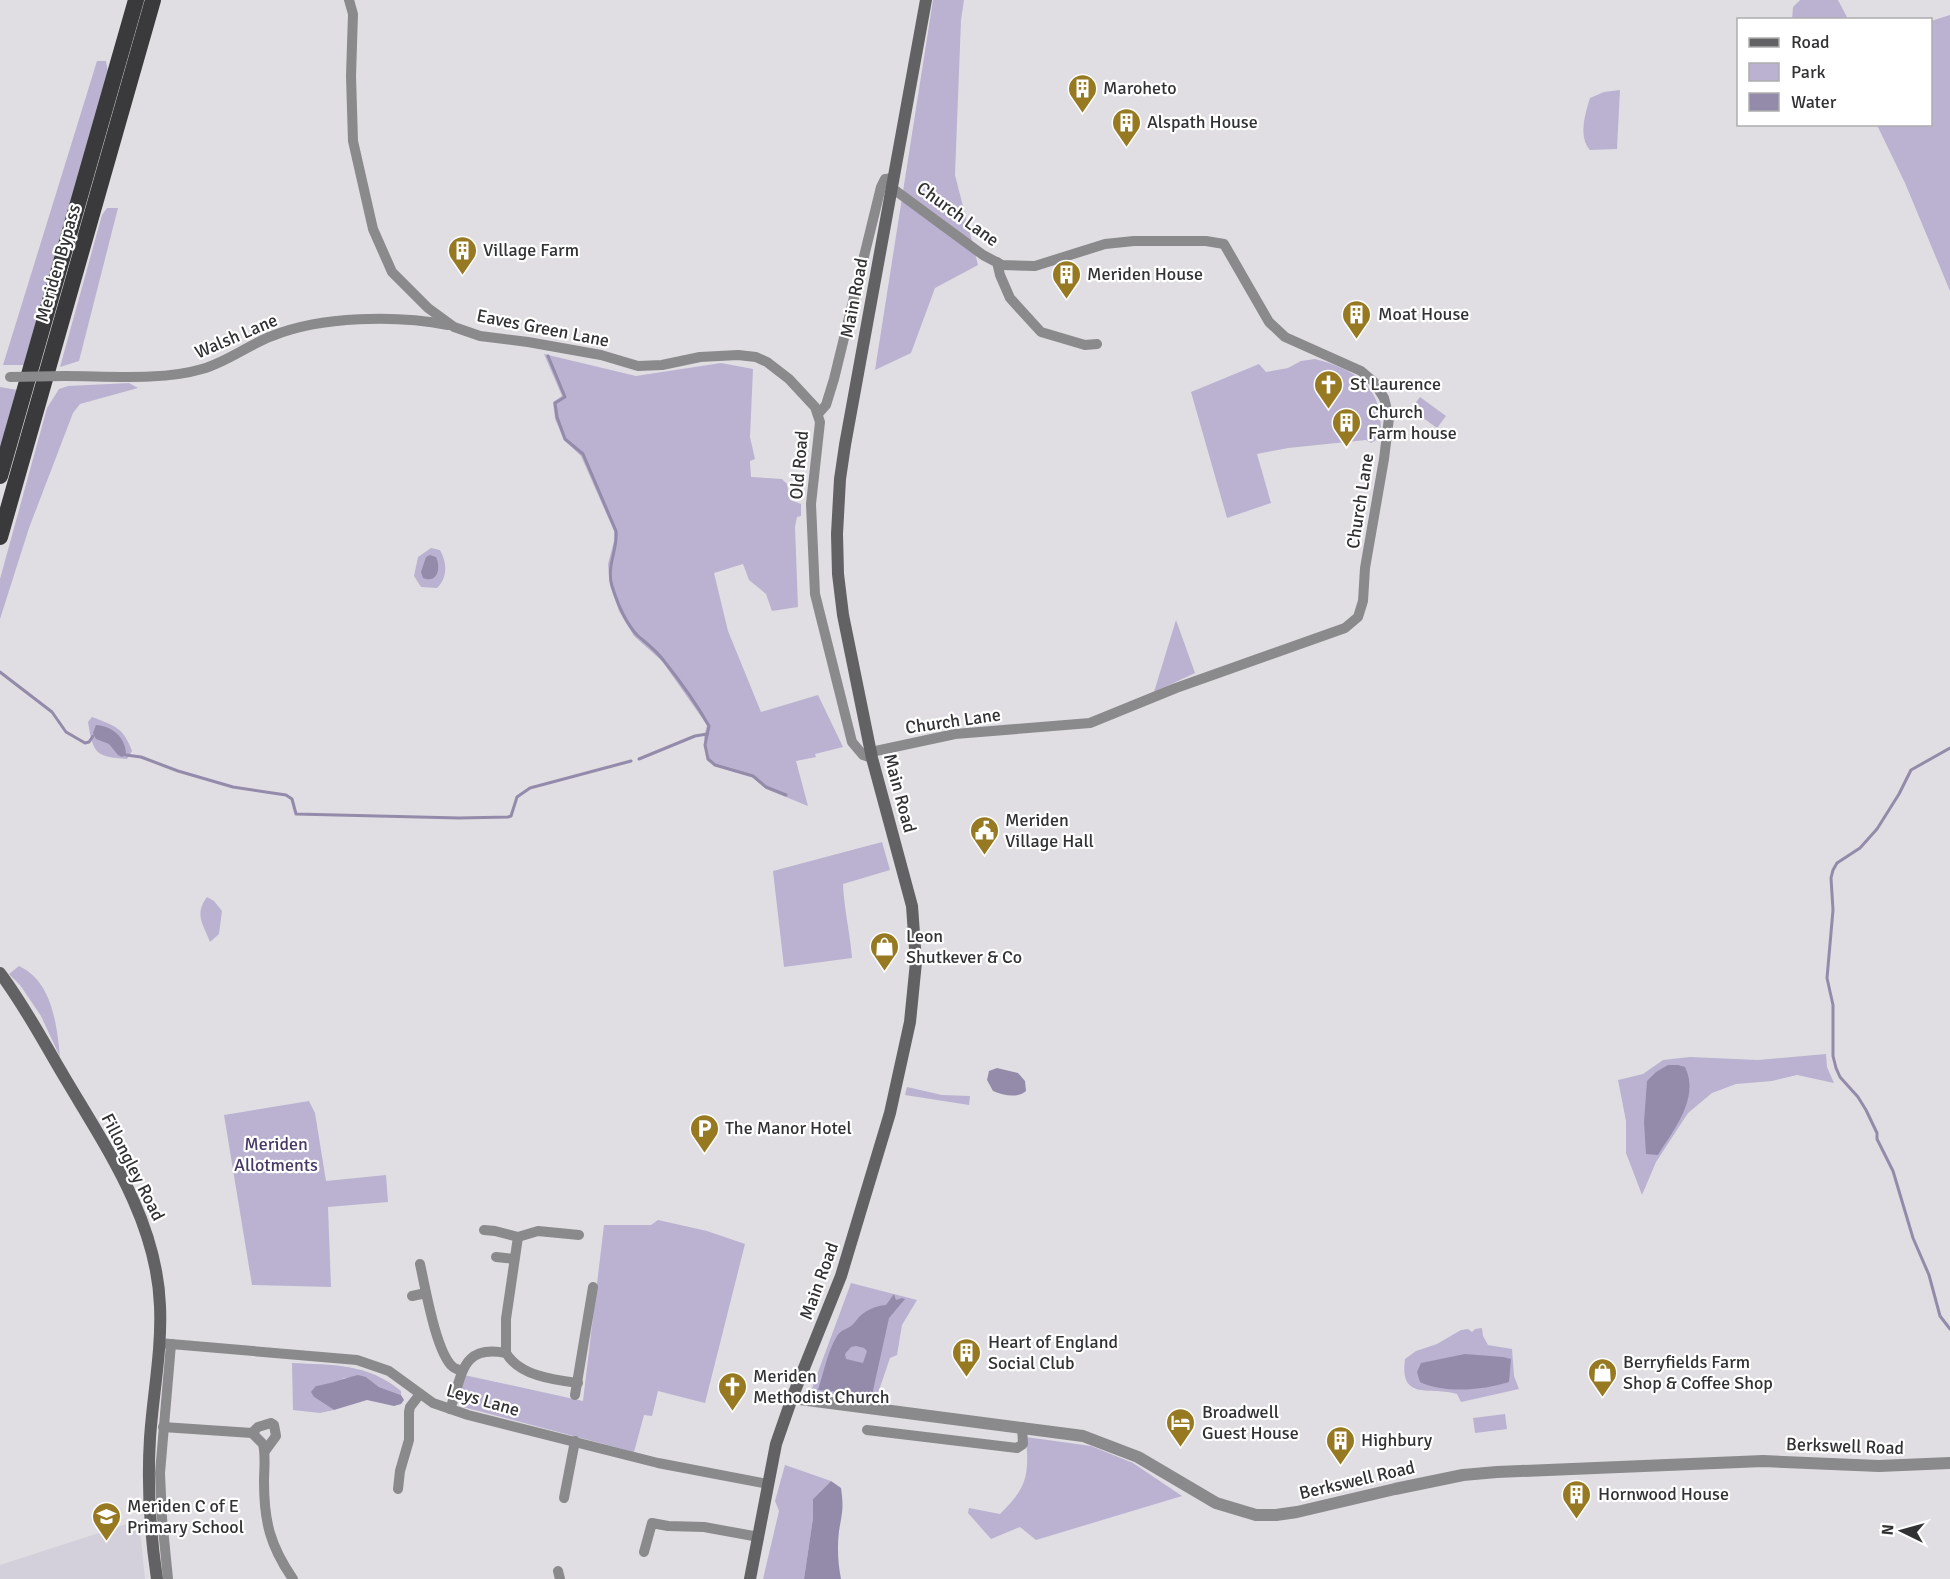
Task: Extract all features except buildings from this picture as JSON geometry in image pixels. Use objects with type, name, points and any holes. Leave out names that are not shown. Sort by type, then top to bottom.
[{"type":"highway","name":"Meriden Bypass","points":[[0,476],[136,0]]},
{"type":"highway","name":"Meriden Bypass","points":[[0,537],[153,0]]},
{"type":"main road","name":"Main Road","points":[[750,1579],[777,1444],[792,1398],[827,1315],[852,1242],[896,1088],[913,994],[916,962],[912,906],[871,755],[843,615],[838,574],[837,534],[840,479],[845,445],[926,0]]},
{"type":"main road","name":"Fillongley Road","points":[[0,973],[33,1023],[114,1162],[144,1224],[158,1278],[165,1343],[150,1437],[148,1486],[150,1526],[157,1579]]},
{"type":"street","name":"Eaves Green Lane","points":[[349,0],[353,14],[352,141],[373,229],[392,272],[428,308],[454,327],[480,336],[601,355],[638,366],[662,365],[700,357],[738,355],[756,357],[767,362],[789,379],[815,407],[818,414]]},
{"type":"street","name":"Old Road","points":[[871,755],[863,755],[852,742],[815,594],[811,504],[819,437],[818,414],[826,405],[834,379],[881,187],[885,179],[893,183]]},
{"type":"street","name":"Church Lane","points":[[871,755],[955,734],[1090,723],[1176,688],[1345,628],[1358,617],[1361,607],[1389,418],[1384,398],[1374,382],[1361,370],[1286,337],[1269,322],[1224,244],[1206,241],[1134,241],[1106,244],[1035,266],[1018,267],[997,262],[983,255],[893,183]]},
{"type":"street","points":[[997,262],[1010,298],[1041,332],[1085,345],[1097,344]]},
{"type":"street","points":[[419,320],[428,308]]},
{"type":"street","name":"Walsh Lane","points":[[5,377],[165,376],[202,369],[273,335],[308,326],[358,320],[419,320],[454,327]]},
{"type":"street","points":[[484,1230],[518,1237],[538,1231],[579,1235]]},
{"type":"street","points":[[518,1237],[506,1319],[506,1353],[512,1363],[576,1389],[592,1287]]},
{"type":"street","points":[[496,1257],[514,1259]]},
{"type":"street","points":[[420,1263],[442,1348],[453,1367],[462,1371]]},
{"type":"street","points":[[412,1296],[426,1293]]},
{"type":"street","name":"Leys Lane","points":[[165,1343],[357,1360],[389,1371],[434,1403],[450,1409],[658,1463],[768,1484]]},
{"type":"street","name":"Fillongley Road","points":[[165,1343],[160,1473],[168,1579]]},
{"type":"street","points":[[450,1409],[462,1371],[469,1360],[490,1350],[506,1353]]},
{"type":"street","points":[[398,1489],[405,1476],[411,1407],[420,1394]]},
{"type":"street","name":"Berkswell Road","points":[[792,1398],[1066,1432],[1099,1441],[1137,1457],[1216,1503],[1256,1515],[1276,1515],[1463,1475],[1497,1472],[1763,1461],[1879,1466],[1950,1463]]},
{"type":"street","points":[[252,1433],[265,1423],[274,1425],[276,1436],[265,1451]]},
{"type":"street","points":[[163,1427],[252,1433],[263,1444],[267,1529],[275,1549],[293,1579]]},
{"type":"street","points":[[867,1430],[1017,1448],[1023,1444],[1022,1427]]},
{"type":"street","points":[[564,1498],[575,1441]]},
{"type":"street","points":[[644,1552],[652,1523],[704,1527],[759,1537]]},
{"type":"shaded area","name":"Meriden C of E Primary School","points":[[139,1520],[145,1579],[0,1579],[0,1565]]},
{"type":"green space","points":[[933,0],[964,0],[961,20],[955,175],[978,265],[935,288],[911,353],[875,370]]},
{"type":"green space","points":[[1800,0],[1838,0],[1847,18],[1792,18],[1793,7]]},
{"type":"green space","points":[[1950,15],[1950,291],[1905,183],[1877,126],[1932,126],[1932,21]]},
{"type":"green space","points":[[97,61],[106,61],[108,72],[24,365],[3,365]]},
{"type":"green space","points":[[1620,90],[1617,149],[1590,150],[1586,145],[1583,132],[1590,98],[1604,92]]},
{"type":"green space","points":[[107,208],[118,208],[79,361],[60,367],[102,215]]},
{"type":"green space","points":[[544,354],[636,376],[721,363],[753,369],[750,437],[755,459],[750,461],[751,477],[782,479],[787,484],[790,500],[801,504],[801,516],[797,517],[795,527],[798,607],[772,611],[766,594],[749,580],[743,564],[714,573],[728,631],[761,712],[818,695],[843,747],[815,754],[816,757],[796,761],[808,806],[766,789],[752,777],[715,766],[707,760],[704,737],[707,725],[662,661],[634,636],[619,611],[610,585],[608,564],[614,531],[581,456],[564,440],[555,419],[553,402],[562,396]]},
{"type":"green space","points":[[1315,359],[1344,369],[1366,384],[1378,407],[1381,421],[1380,438],[1371,443],[1366,440],[1288,448],[1257,454],[1271,503],[1227,518],[1191,392],[1259,364],[1266,372]]},
{"type":"green space","points":[[129,383],[138,388],[80,404],[73,413],[29,528],[0,619],[0,579],[47,408],[59,389],[68,386]]},
{"type":"green space","points":[[0,387],[18,390],[0,452]]},
{"type":"green space","points":[[1420,397],[1446,416],[1437,428],[1411,409]]},
{"type":"green space","points":[[431,548],[440,550],[445,565],[445,575],[437,588],[421,587],[414,576],[418,557]]},
{"type":"green space","points":[[1176,620],[1195,673],[1154,692]]},
{"type":"green space","points":[[92,717],[112,725],[121,732],[132,751],[127,759],[108,757],[97,751],[92,741],[88,722]]},
{"type":"green space","points":[[882,842],[890,870],[843,884],[852,958],[784,967],[773,871]]},
{"type":"green space","points":[[207,897],[214,901],[222,911],[219,934],[210,942],[200,914]]},
{"type":"green space","points":[[19,966],[39,982],[46,993],[57,1031],[60,1057],[41,1016],[20,985],[9,974]]},
{"type":"green space","points":[[1826,1054],[1827,1067],[1834,1083],[1797,1075],[1772,1081],[1736,1084],[1712,1093],[1688,1113],[1656,1162],[1642,1195],[1626,1153],[1626,1121],[1618,1080],[1643,1074],[1663,1060],[1690,1057],[1758,1060]]},
{"type":"green space","points":[[907,1087],[942,1095],[970,1096],[969,1105],[905,1095]]},
{"type":"green space","name":"Meriden Allotments","points":[[309,1101],[315,1113],[326,1181],[386,1175],[388,1202],[328,1207],[331,1287],[252,1285],[224,1115]]},
{"type":"green space","points":[[658,1220],[707,1231],[745,1244],[705,1403],[658,1391],[652,1416],[644,1415],[634,1452],[463,1407],[459,1400],[464,1375],[583,1401],[604,1225],[651,1225]]},
{"type":"green space","points":[[851,1283],[917,1300],[902,1325],[897,1355],[890,1358],[876,1399],[811,1391]]},
{"type":"green space","points":[[1482,1328],[1488,1345],[1512,1349],[1514,1376],[1519,1389],[1461,1402],[1457,1394],[1419,1390],[1407,1381],[1404,1373],[1405,1359],[1416,1351],[1437,1344],[1461,1330],[1468,1329],[1472,1332]]},
{"type":"green space","points":[[292,1363],[336,1365],[362,1370],[388,1382],[401,1391],[401,1395],[379,1387],[366,1377],[344,1378],[336,1383],[317,1386],[314,1397],[334,1410],[320,1413],[293,1410]]},
{"type":"green space","points":[[1505,1414],[1507,1429],[1475,1433],[1473,1418]]},
{"type":"green space","points":[[1026,1437],[1091,1446],[1133,1463],[1182,1496],[1036,1540],[1020,1527],[991,1539],[968,1513],[969,1508],[1000,1514],[1016,1496],[1025,1479]]},
{"type":"green space","points":[[785,1465],[831,1481],[813,1499],[813,1518],[804,1579],[763,1579],[779,1511],[775,1501]]},
{"type":"water","points":[[430,555],[436,557],[438,570],[435,577],[428,579],[423,578],[421,572],[426,557]]},
{"type":"water","points":[[96,725],[113,730],[121,738],[126,755],[122,757],[118,755],[109,744],[96,739],[93,733]]},
{"type":"water","points":[[1668,1065],[1685,1067],[1689,1079],[1687,1102],[1678,1124],[1658,1155],[1646,1154],[1644,1122],[1647,1081]]},
{"type":"water","points":[[997,1068],[1018,1073],[1025,1081],[1026,1091],[1014,1096],[993,1091],[987,1080],[989,1071]]},
{"type":"water","points":[[894,1294],[896,1300],[905,1299],[889,1318],[872,1395],[818,1390],[831,1348],[839,1334],[868,1310],[886,1305]],"holes":[[[851,1347],[864,1348],[867,1351],[863,1363],[846,1359],[845,1354]]]},
{"type":"water","points":[[1465,1354],[1511,1359],[1509,1382],[1464,1390],[1430,1386],[1420,1382],[1417,1372],[1421,1363]]},
{"type":"water","points":[[358,1375],[366,1377],[379,1387],[401,1395],[404,1400],[401,1404],[394,1406],[367,1400],[334,1410],[314,1397],[311,1392],[316,1386]]},
{"type":"water","points":[[831,1481],[841,1488],[842,1495],[838,1549],[841,1579],[804,1579],[813,1518],[813,1499]]},
{"type":"waterway","points":[[548,356],[565,397],[555,403],[557,417],[565,439],[583,454],[616,531],[610,572],[616,599],[625,618],[637,635],[661,657],[704,717],[709,726],[705,745],[708,759],[715,765],[753,776],[766,787],[786,795]]},
{"type":"waterway","points":[[0,672],[52,712],[66,732],[85,743],[89,742],[93,736]]},
{"type":"waterway","points":[[639,759],[695,736],[707,734]]},
{"type":"waterway","points":[[1950,748],[1911,770],[1877,829],[1860,848],[1837,863],[1833,870],[1831,878],[1833,910],[1827,978],[1833,1005],[1833,1056],[1836,1068],[1840,1077],[1858,1097],[1877,1133],[1877,1139],[1893,1171],[1913,1238],[1929,1275],[1940,1316],[1950,1329]]},
{"type":"waterway","points":[[126,755],[141,757],[178,771],[233,787],[286,795],[292,799],[296,814],[459,818],[508,817],[511,816],[517,797],[530,788],[631,761]]},
{"type":"place","name":"Maroheto","points":[[1082,114]]},
{"type":"place","name":"Alspath House","points":[[1126,148]]},
{"type":"place","name":"Village Farm","points":[[462,276]]},
{"type":"place","name":"Meriden House","points":[[1066,300]]},
{"type":"place","name":"Moat House","points":[[1357,340]]},
{"type":"place","name":"St Laurence","points":[[1329,410]]},
{"type":"place","name":"Church Farm house","points":[[1347,448]]},
{"type":"place","name":"Meriden Village Hall","points":[[984,856]]},
{"type":"place","name":"Leon Shutkever & Co","points":[[885,972]]},
{"type":"place","name":"The Manor Hotel","points":[[704,1154]]},
{"type":"place","name":"Heart of England Social Club","points":[[967,1378]]},
{"type":"place","name":"Berryfields Farm Shop & Coffee Shop","points":[[1602,1398]]},
{"type":"place","name":"Meriden Methodist Church","points":[[732,1412]]},
{"type":"place","name":"Broadwell Guest House","points":[[1181,1448]]},
{"type":"place","name":"Highbury","points":[[1340,1466]]},
{"type":"place","name":"Hornwood House","points":[[1577,1520]]},
{"type":"place","name":"Meriden C of E Primary School","points":[[106,1542]]}]
